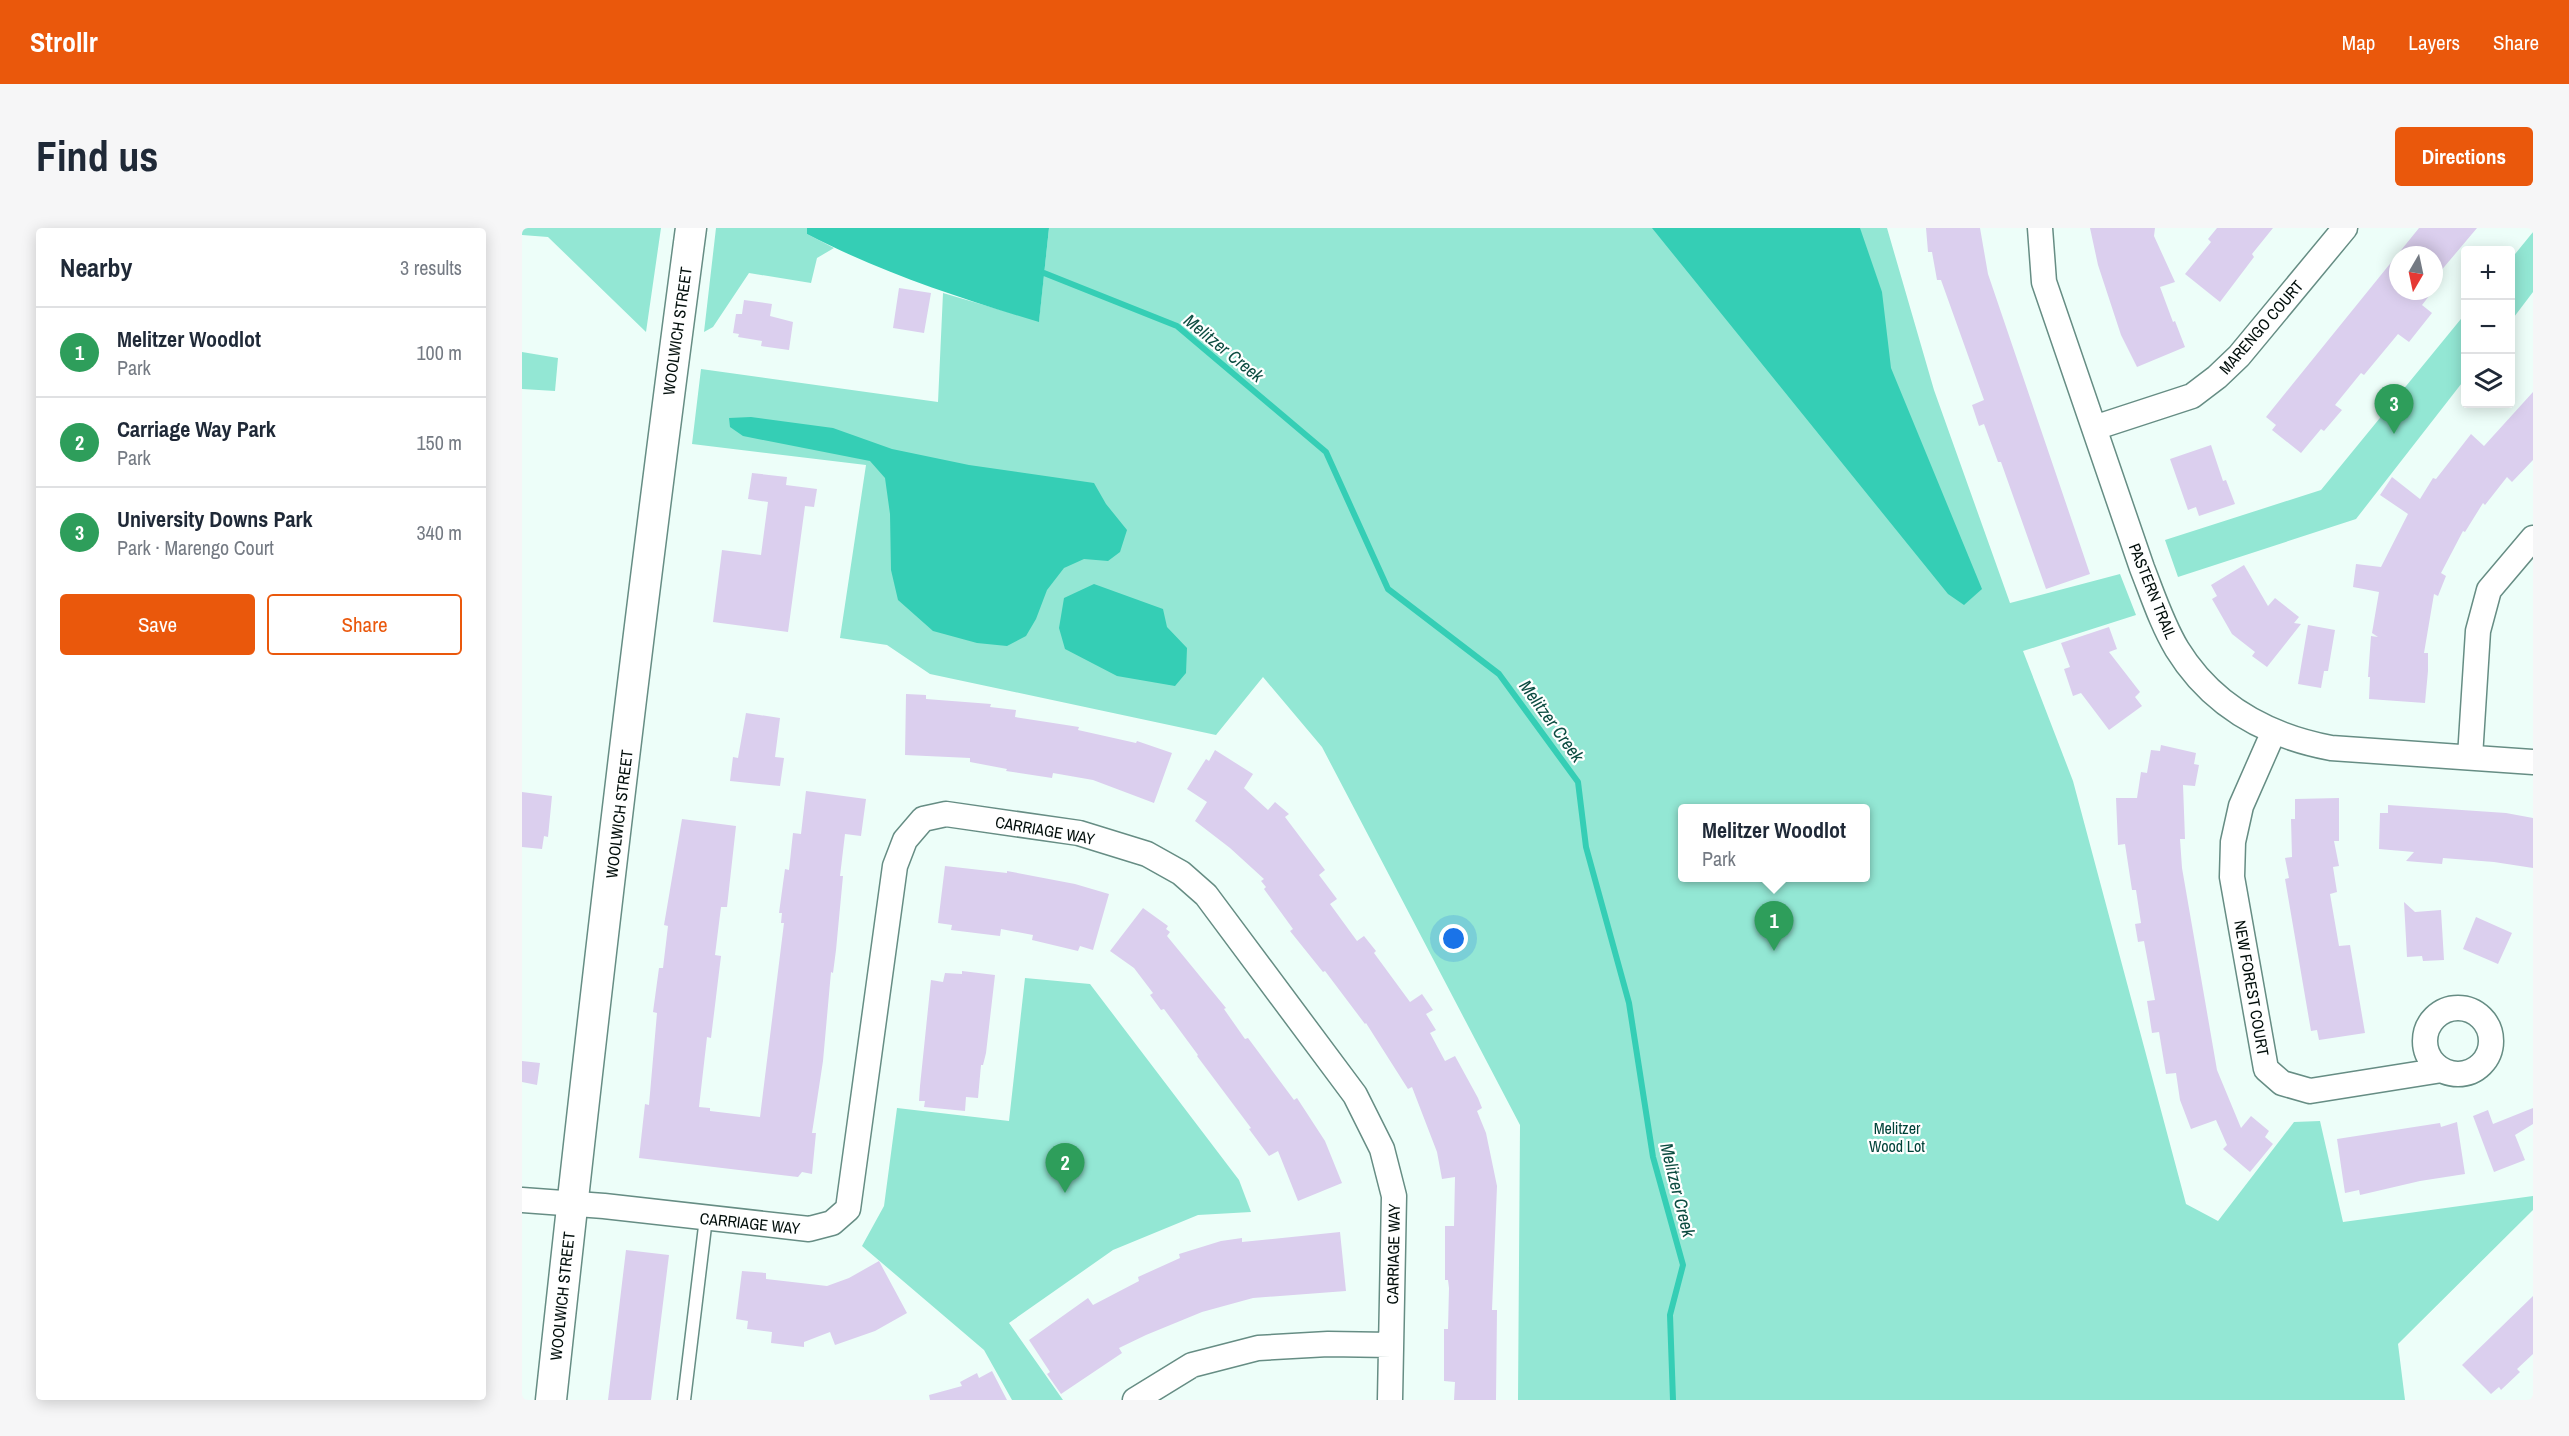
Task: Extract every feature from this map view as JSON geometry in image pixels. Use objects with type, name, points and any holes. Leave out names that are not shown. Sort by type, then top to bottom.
[{"type":"street","name":"WOOLWICH STREET","points":[[551,1400],[572,1203],[671,375],[691,228]]},
{"type":"street","name":"PASTERN TRAIL","points":[[2040,228],[2043,282],[2142,568],[2177,649],[2200,680],[2227,707],[2302,743],[2331,748],[2533,762]]},
{"type":"street","name":"MARENGO COURT","points":[[2094,428],[2192,396],[2217,377],[2239,356],[2345,228]]},
{"type":"street","points":[[2470,757],[2478,631],[2488,590],[2533,538]]},
{"type":"street","name":"NEW FOREST COURT","points":[[2274,731],[2241,806],[2233,842],[2232,877],[2266,1069],[2282,1083],[2310,1091],[2442,1070]]},
{"type":"street","name":"CARRIAGE WAY","points":[[522,1200],[572,1203],[809,1229],[832,1223],[848,1209],[896,866],[905,840],[923,819],[946,814],[1079,833],[1147,854],[1181,873],[1206,895],[1355,1095],[1382,1149],[1394,1196],[1390,1400]]},
{"type":"street","points":[[1135,1400],[1192,1365],[1258,1348],[1328,1344],[1391,1345]]},
{"type":"lane","points":[[684,1400],[706,1218]]},
{"type":"green space","points":[[522,228],[661,228],[646,332],[548,237],[522,235]]},
{"type":"green space","points":[[716,228],[807,228],[807,234],[834,248],[817,258],[811,283],[749,273],[713,327],[704,332]]},
{"type":"green space","name":"Melitzer Wood Lot","points":[[1049,228],[1887,228],[1934,390],[2010,603],[2120,574],[2136,615],[2023,651],[2073,781],[2186,1204],[2218,1221],[2294,1122],[2320,1121],[2343,1222],[2533,1196],[2533,1210],[2398,1344],[2405,1400],[1518,1400],[1520,1125],[1322,747],[1263,677],[1216,735],[930,674],[887,645],[840,638],[866,465],[692,444],[701,369],[938,402],[943,293],[1039,321]]},
{"type":"green space","points":[[2533,232],[2533,292],[2515,316],[2515,300],[2515,254]]},
{"type":"green space","points":[[2461,319],[2461,384],[2356,519],[2178,577],[2165,540],[2321,490]]},
{"type":"green space","points":[[522,352],[558,358],[555,391],[522,389]]},
{"type":"green space","points":[[1025,978],[1090,984],[1239,1180],[1251,1212],[1198,1215],[1113,1250],[1009,1323],[1063,1400],[1012,1400],[984,1350],[862,1246],[884,1206],[897,1108],[1009,1121]]},
{"type":"shaded area","points":[[807,228],[1049,228],[1039,322],[950,294],[891,272],[807,234]]},
{"type":"shaded area","points":[[1652,228],[1860,228],[1882,292],[1891,368],[1982,589],[1964,605],[1948,594]]},
{"type":"shaded area","points":[[751,417],[833,428],[892,449],[969,465],[1094,483],[1106,504],[1127,530],[1120,552],[1108,561],[1084,559],[1064,568],[1047,590],[1036,619],[1026,636],[1007,646],[977,643],[933,631],[898,600],[891,570],[890,514],[885,478],[870,461],[743,436],[730,427],[729,418]]},
{"type":"shaded area","points":[[1094,584],[1163,609],[1167,627],[1187,648],[1186,673],[1175,686],[1117,676],[1065,649],[1059,628],[1064,598]]},
{"type":"building","points":[[1926,228],[1980,228],[1988,274],[2090,574],[2046,589],[2001,462],[1998,462],[1984,424],[1979,426],[1972,405],[1984,400],[1941,280],[1937,280],[1932,252],[1928,252]]},
{"type":"building","points":[[2090,228],[2155,228],[2154,236],[2175,282],[2160,287],[2185,347],[2137,367],[2121,335],[2098,265]]},
{"type":"building","points":[[2217,228],[2273,228],[2252,254],[2254,257],[2220,302],[2185,274],[2211,242],[2208,239]]},
{"type":"building","points":[[2419,228],[2477,228],[2443,268],[2443,246],[2404,246]]},
{"type":"building","points":[[2389,265],[2389,300],[2426,300],[2422,305],[2432,313],[2409,342],[2398,334],[2335,405],[2342,410],[2324,431],[2321,429],[2301,453],[2272,430],[2276,425],[2266,417]]},
{"type":"building","points":[[899,288],[931,293],[924,333],[893,328]]},
{"type":"building","points":[[744,300],[772,304],[770,316],[793,322],[789,350],[761,346],[762,341],[738,337],[739,334],[733,333],[736,314],[742,314]]},
{"type":"building","points":[[2533,392],[2533,460],[2512,482],[2507,477],[2485,505],[2483,503],[2465,532],[2463,531],[2441,573],[2446,576],[2438,596],[2434,594],[2424,653],[2428,653],[2425,703],[2369,699],[2371,636],[2378,637],[2372,633],[2379,592],[2353,587],[2356,564],[2381,567],[2408,514],[2380,495],[2392,477],[2420,499],[2433,478],[2436,479],[2471,434],[2484,446]]},
{"type":"building","points":[[2211,445],[2223,481],[2226,480],[2235,504],[2199,516],[2196,507],[2188,510],[2170,459]]},
{"type":"building","points":[[752,473],[787,477],[786,485],[817,489],[814,507],[805,506],[788,632],[713,622],[722,550],[761,555],[768,502],[748,499]]},
{"type":"building","points":[[2244,565],[2268,606],[2275,598],[2299,617],[2294,623],[2301,624],[2267,667],[2252,656],[2255,652],[2232,634],[2212,599],[2217,596],[2211,585]]},
{"type":"building","points":[[2308,625],[2335,630],[2328,671],[2324,671],[2321,688],[2298,684]]},
{"type":"building","points":[[2109,627],[2117,649],[2109,652],[2140,692],[2135,697],[2142,706],[2109,730],[2081,693],[2073,696],[2064,669],[2070,667],[2061,643]]},
{"type":"building","points":[[906,694],[926,695],[926,699],[991,704],[990,707],[1016,710],[1015,717],[1079,727],[1078,730],[1136,743],[1137,741],[1172,753],[1154,803],[1093,780],[1053,773],[1052,778],[1006,771],[1007,769],[970,762],[970,758],[905,755]]},
{"type":"building","points":[[746,713],[780,718],[775,757],[784,758],[780,786],[730,781],[733,757],[738,758]]},
{"type":"building","points":[[2161,745],[2196,753],[2194,764],[2199,765],[2195,786],[2183,785],[2185,839],[2180,839],[2182,868],[2217,1070],[2241,1128],[2251,1116],[2269,1131],[2265,1137],[2273,1144],[2250,1172],[2223,1149],[2227,1145],[2216,1120],[2191,1129],[2180,1100],[2176,1073],[2166,1074],[2159,1032],[2152,1033],[2147,1001],[2155,1000],[2144,941],[2138,942],[2135,924],[2141,923],[2136,890],[2132,890],[2125,844],[2118,845],[2116,798],[2137,798],[2141,772],[2147,773],[2151,750],[2160,751]]},
{"type":"building","points":[[1215,750],[1253,774],[1244,788],[1268,810],[1275,802],[1289,814],[1285,817],[1325,870],[1319,875],[1337,899],[1330,904],[1357,941],[1364,936],[1410,1002],[1422,994],[1433,1010],[1426,1014],[1436,1030],[1430,1033],[1445,1061],[1455,1056],[1478,1098],[1482,1108],[1477,1111],[1486,1133],[1497,1186],[1492,1310],[1497,1310],[1496,1400],[1454,1400],[1455,1382],[1444,1381],[1444,1329],[1448,1329],[1449,1288],[1448,1280],[1445,1280],[1445,1226],[1454,1226],[1455,1177],[1442,1179],[1437,1152],[1412,1087],[1408,1089],[1366,1023],[1290,931],[1293,929],[1264,889],[1266,887],[1261,881],[1264,879],[1230,848],[1195,821],[1207,802],[1187,789],[1206,759],[1209,761]]},
{"type":"building","points":[[806,791],[866,799],[861,836],[845,834],[836,950],[833,973],[831,972],[823,1061],[812,1133],[816,1133],[812,1174],[802,1172],[798,1177],[639,1158],[645,1104],[649,1105],[657,1013],[653,1012],[659,968],[663,968],[668,926],[664,925],[682,819],[736,826],[727,907],[721,907],[715,955],[721,956],[711,1038],[707,1037],[699,1107],[710,1108],[710,1111],[760,1117],[784,923],[781,923],[782,913],[779,913],[785,869],[789,870],[793,833],[801,834]]},
{"type":"building","points":[[522,792],[552,796],[548,837],[544,836],[542,849],[522,847]]},
{"type":"building","points":[[2339,798],[2339,841],[2334,841],[2339,866],[2333,867],[2337,892],[2330,894],[2339,946],[2350,945],[2365,1033],[2319,1040],[2317,1030],[2311,1031],[2285,879],[2289,878],[2285,858],[2292,857],[2291,819],[2295,819],[2295,799]]},
{"type":"building","points":[[2388,805],[2506,813],[2533,818],[2533,868],[2443,858],[2442,864],[2406,861],[2414,852],[2379,849],[2380,813],[2388,813]]},
{"type":"building","points":[[945,866],[1007,873],[1007,871],[1075,884],[1109,894],[1093,950],[1080,946],[1078,951],[1032,940],[1033,935],[1001,929],[1000,936],[951,930],[952,925],[938,923]]},
{"type":"building","points":[[2404,902],[2415,912],[2441,910],[2444,960],[2423,961],[2422,956],[2407,957]]},
{"type":"building","points":[[1143,908],[1168,926],[1166,929],[1170,932],[1167,936],[1226,1008],[1224,1009],[1245,1039],[1248,1038],[1294,1100],[1297,1098],[1325,1141],[1342,1183],[1298,1201],[1278,1151],[1269,1156],[1164,1009],[1161,1010],[1150,995],[1153,993],[1134,968],[1110,951]]},
{"type":"building","points":[[2476,917],[2512,933],[2498,964],[2463,949]]},
{"type":"building","points":[[962,971],[995,975],[978,1098],[966,1097],[965,1111],[924,1107],[925,1101],[919,1101],[931,980],[943,982],[945,973],[962,974]]},
{"type":"building","points":[[522,1061],[540,1063],[537,1085],[522,1082]]},
{"type":"building","points":[[2533,1108],[2533,1124],[2515,1135],[2525,1160],[2494,1172],[2473,1116],[2488,1110],[2493,1124]]},
{"type":"building","points":[[2457,1122],[2465,1174],[2420,1181],[2360,1195],[2359,1190],[2345,1193],[2337,1139],[2440,1123],[2441,1127]]},
{"type":"building","points":[[1340,1232],[1346,1291],[1253,1298],[1202,1312],[1119,1348],[1122,1353],[1061,1394],[1047,1374],[1050,1372],[1029,1340],[1088,1298],[1093,1305],[1139,1281],[1138,1277],[1180,1258],[1179,1254],[1221,1241],[1242,1238],[1242,1242]]},
{"type":"building","points":[[626,1250],[669,1255],[651,1400],[608,1400]]},
{"type":"building","points":[[879,1261],[907,1313],[875,1331],[835,1345],[830,1332],[804,1342],[804,1347],[771,1343],[772,1332],[747,1329],[748,1321],[736,1319],[742,1271],[766,1273],[766,1279],[827,1286],[849,1278]]},
{"type":"building","points":[[2533,1296],[2533,1354],[2517,1369],[2520,1372],[2501,1390],[2499,1387],[2491,1394],[2462,1365]]},
{"type":"building","points":[[992,1371],[1007,1400],[930,1400],[929,1395],[962,1386],[960,1382],[977,1373],[979,1378]]},
{"type":"waterway","name":"Melitzer Creek","points":[[1044,273],[1177,326],[1326,452],[1388,589],[1499,674],[1578,782],[1586,847],[1629,1003],[1653,1157],[1683,1265],[1670,1315],[1673,1400]]},
{"type":"place","name":"University Downs Park","points":[[2394,434]]},
{"type":"place","name":"Melitzer Woodlot","points":[[1774,951]]},
{"type":"place","name":"Carriage Way Park","points":[[1065,1193]]}]
